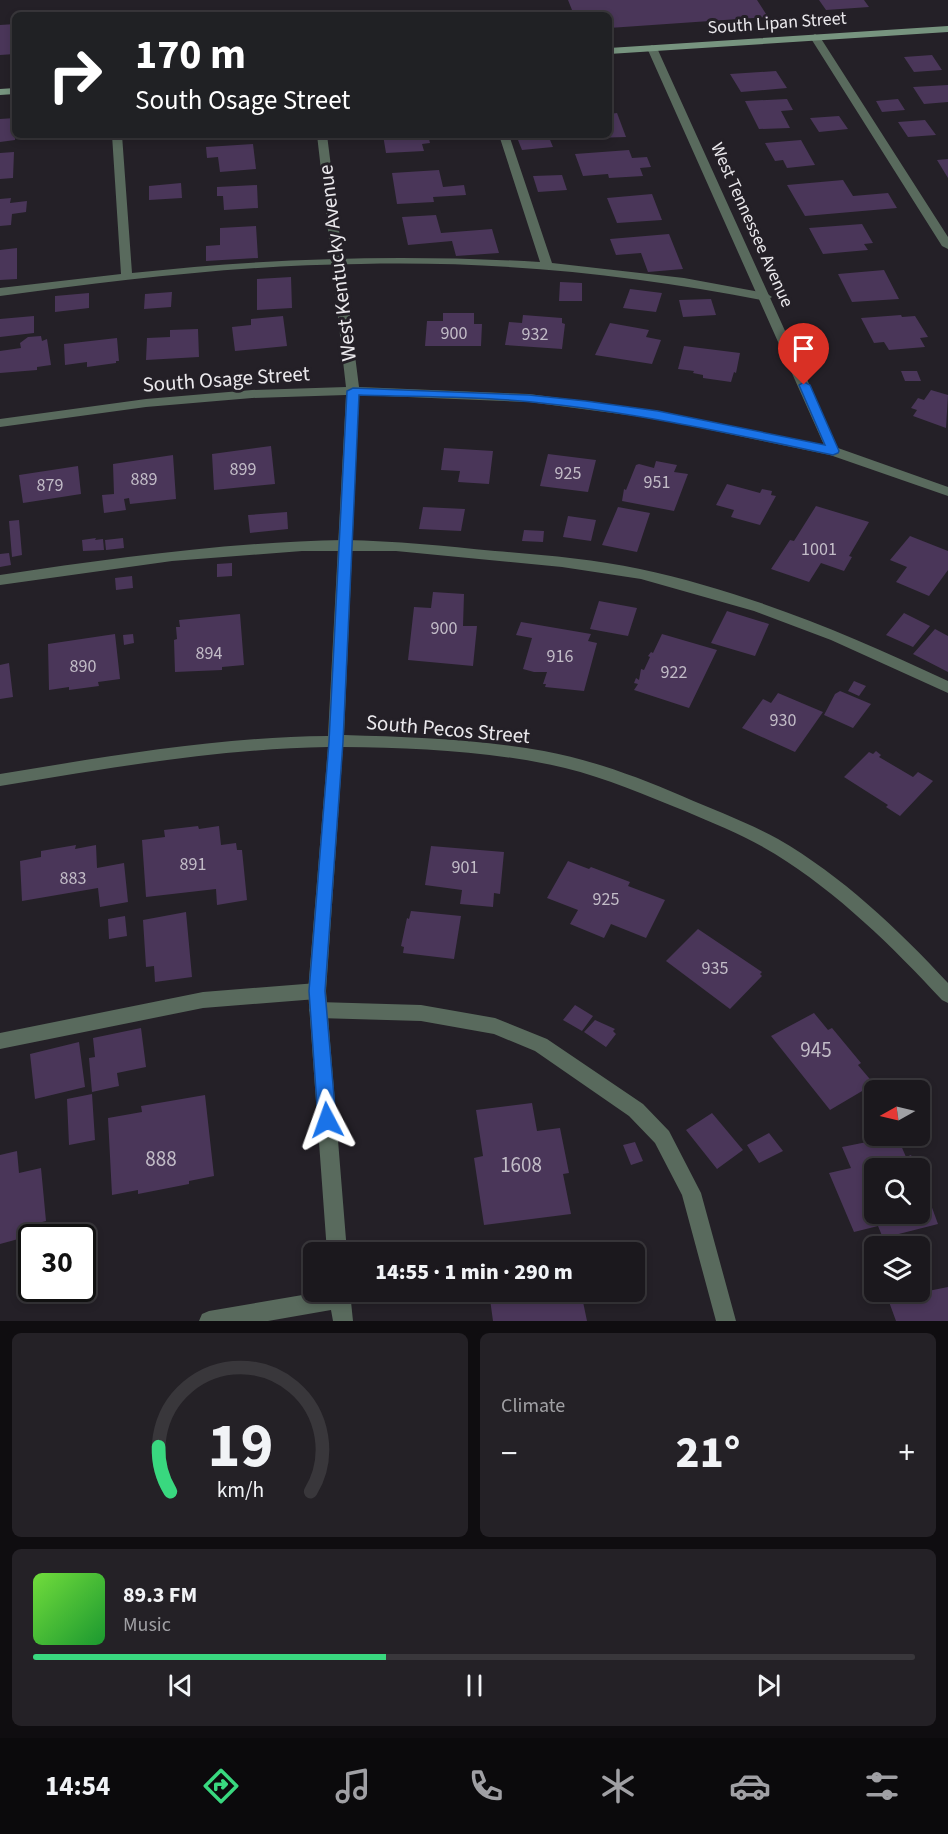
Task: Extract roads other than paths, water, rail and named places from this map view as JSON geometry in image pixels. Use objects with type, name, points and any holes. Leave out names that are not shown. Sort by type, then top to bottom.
[{"type":"street","name":"South Lipan Street","points":[[612,51],[948,29]]},
{"type":"street","points":[[815,37],[948,246]]},
{"type":"street","name":"West Tennessee Avenue","points":[[652,48],[766,297],[833,451]]},
{"type":"street","points":[[117,138],[127,278]]},
{"type":"street","name":"West Kentucky Avenue","points":[[322,138],[353,391],[336,742],[317,1001],[336,1242]]},
{"type":"street","points":[[505,138],[547,267]]},
{"type":"street","points":[[0,292],[127,278],[337,261],[410,260],[547,267],[674,280],[766,297]]},
{"type":"street","name":"South Osage Street","points":[[0,423],[146,404],[252,394],[353,391],[529,398],[658,415],[833,451],[948,492]]},
{"type":"street","points":[[0,580],[135,560],[222,551],[344,545],[555,561],[640,574],[718,595],[825,632],[948,687]]},
{"type":"street","name":"South Pecos Street","points":[[0,780],[168,752],[259,743],[336,742],[427,745],[524,754],[583,767],[645,787],[729,823],[780,849],[830,884],[880,925],[948,995]]},
{"type":"street","points":[[0,1041],[203,1000],[317,1001],[421,1013],[495,1026],[541,1045],[593,1078],[636,1110],[662,1137],[691,1193],[726,1321]]},
{"type":"street","points":[[209,1321],[305,1302]]},
{"type":"street","points":[[341,1302],[343,1321]]}]
